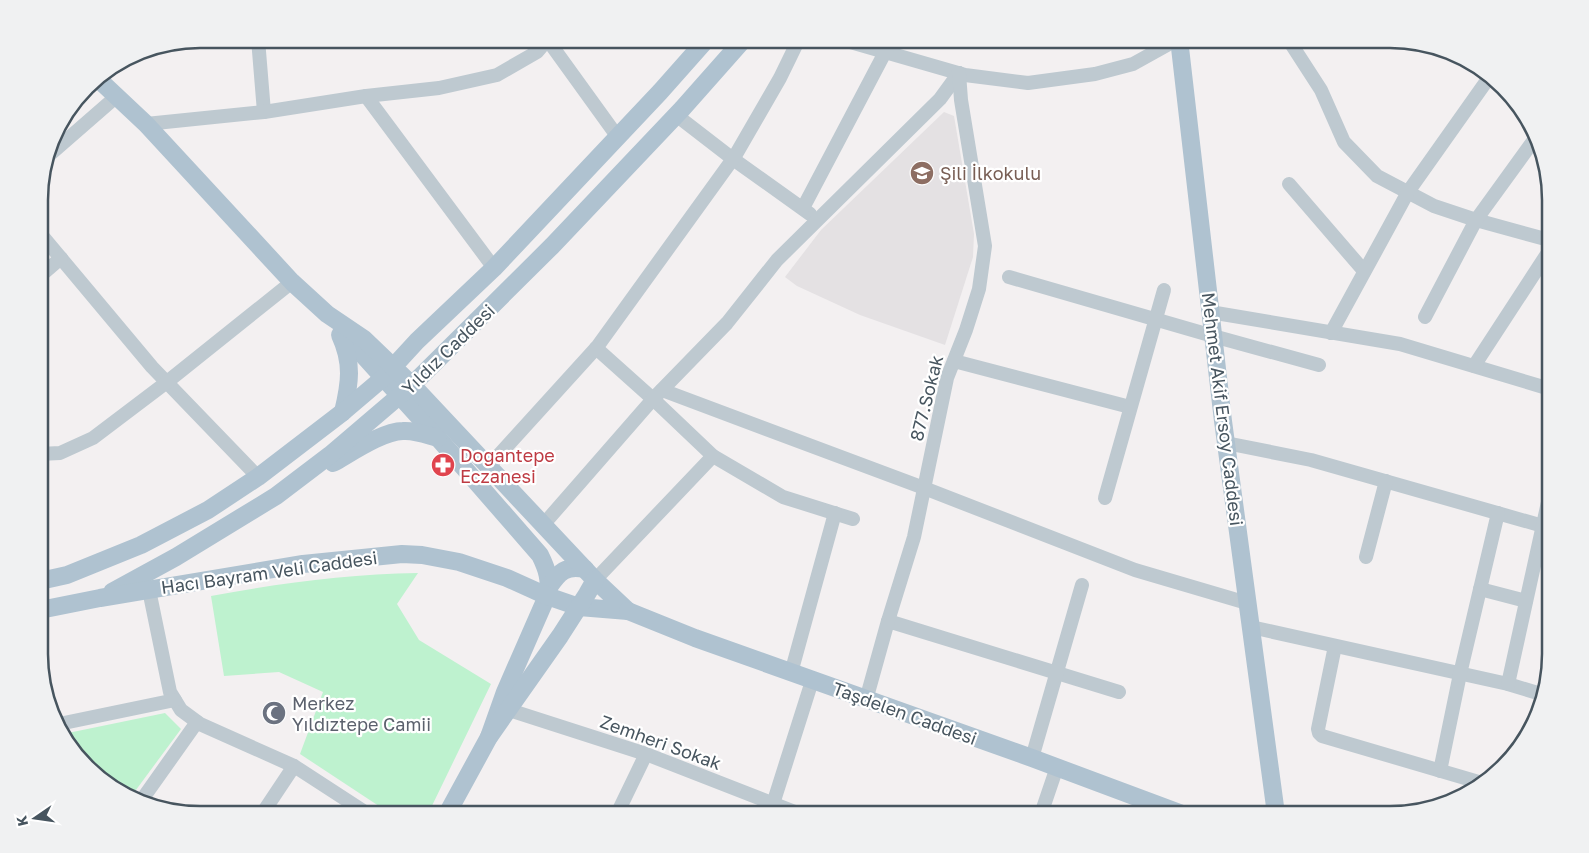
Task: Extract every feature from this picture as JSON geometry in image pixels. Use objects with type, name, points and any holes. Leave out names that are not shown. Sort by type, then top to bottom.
[{"type":"main road","name":"Yıldız Caddesi","points":[[48,579],[67,575],[141,545],[208,510],[258,476],[343,412],[389,372],[417,341],[494,268],[699,48]]},
{"type":"main road","name":"Yıldız Caddesi","points":[[100,598],[176,557],[276,496],[330,455],[406,390],[552,246],[676,115],[736,48]]},
{"type":"main road","name":"Mehmet Akif Ersoy Caddesi","points":[[1179,48],[1226,444],[1274,805]]},
{"type":"main road","points":[[102,83],[146,124],[292,282],[331,319],[364,339],[389,372],[406,390],[488,467],[590,575],[628,611]]},
{"type":"main road","points":[[331,319],[346,349],[350,367],[349,384],[343,412]]},
{"type":"main road","points":[[406,390],[438,438],[540,556],[546,567],[548,592]]},
{"type":"main road","points":[[276,496],[391,432],[414,431],[438,438]]},
{"type":"main road","name":"Hacı Bayram Veli Caddesi","points":[[100,598],[303,564],[402,554],[422,555],[459,562],[548,592],[579,607],[628,611]]},
{"type":"main road","points":[[489,737],[505,692],[557,575],[568,569],[576,568],[590,575]]},
{"type":"main road","points":[[451,806],[489,737],[579,607],[590,575]]},
{"type":"main road","points":[[48,608],[100,598]]},
{"type":"main road","name":"Taşdelen Caddesi","points":[[628,611],[694,638],[1032,758],[1154,805]]},
{"type":"main road","name":"Mehmet Akif Ersoy Caddesi","points":[[1269,805],[1270,780]]},
{"type":"street","points":[[259,48],[264,112]]},
{"type":"street","points":[[146,124],[264,112],[366,96],[436,89],[497,75],[537,52],[540,48]]},
{"type":"street","points":[[554,48],[617,136]]},
{"type":"street","points":[[488,467],[596,348],[733,159],[780,78],[795,48]]},
{"type":"street","points":[[872,48],[959,73],[1028,83],[1095,74],[1133,64],[1162,48]]},
{"type":"street","points":[[803,208],[888,48]]},
{"type":"street","points":[[1294,48],[1321,90],[1344,142],[1377,176],[1434,206],[1542,238]]},
{"type":"street","points":[[543,525],[657,394],[727,323],[777,260],[940,98],[959,73]]},
{"type":"street","name":"877.Sokak","points":[[866,700],[914,537],[947,378],[966,330],[979,289],[985,246],[961,100],[959,73]]},
{"type":"street","points":[[1331,332],[1408,192],[1486,82]]},
{"type":"street","points":[[56,150],[117,96]]},
{"type":"street","points":[[366,96],[494,268]]},
{"type":"street","points":[[676,115],[733,159],[818,219]]},
{"type":"street","points":[[1425,317],[1476,220],[1531,144]]},
{"type":"street","points":[[1289,184],[1364,271]]},
{"type":"street","points":[[48,243],[152,367],[258,476]]},
{"type":"street","points":[[48,269],[61,258]]},
{"type":"street","points":[[1474,366],[1542,262]]},
{"type":"street","points":[[1009,277],[1319,365]]},
{"type":"street","points":[[48,454],[60,453],[94,438],[292,282]]},
{"type":"street","points":[[1105,498],[1164,290]]},
{"type":"street","points":[[1210,312],[1400,344],[1542,387]]},
{"type":"street","points":[[596,348],[657,394],[713,456],[783,497],[853,519]]},
{"type":"street","points":[[954,360],[1130,407]]},
{"type":"street","points":[[657,394],[924,488],[1135,570],[1247,603]]},
{"type":"street","points":[[1226,444],[1311,460],[1542,526]]},
{"type":"street","points":[[590,575],[713,456]]},
{"type":"street","points":[[1366,557],[1386,481]]},
{"type":"street","points":[[791,673],[835,513]]},
{"type":"street","points":[[1440,771],[1460,674],[1498,513]]},
{"type":"street","points":[[1508,684],[1542,530]]},
{"type":"street","points":[[1032,758],[1082,586]]},
{"type":"street","points":[[1480,589],[1526,601]]},
{"type":"street","points":[[149,590],[170,692],[182,710],[197,722],[294,766],[355,806]]},
{"type":"street","points":[[888,621],[1119,692]]},
{"type":"street","points":[[1251,627],[1508,684],[1536,693]]},
{"type":"street","points":[[1335,646],[1318,729],[1322,736],[1472,781]]},
{"type":"street","points":[[773,804],[812,681]]},
{"type":"street","points":[[64,723],[175,700]]},
{"type":"street","name":"Zemheri Sokak","points":[[509,710],[646,754],[777,806]]},
{"type":"street","points":[[146,795],[197,722]]},
{"type":"street","points":[[621,806],[646,754]]},
{"type":"street","points":[[267,806],[294,766]]},
{"type":"street","points":[[1044,805],[1056,768]]},
{"type":"shaded area","name":"Şili İlkokulu","points":[[944,112],[954,116],[974,234],[973,257],[945,345],[860,315],[797,286],[785,277],[821,230]]},
{"type":"green space","points":[[418,573],[397,604],[419,640],[491,684],[432,806],[379,806],[300,754],[323,692],[279,672],[224,676],[211,596],[314,580]]},
{"type":"green space","points":[[165,713],[181,729],[135,791],[99,768],[85,754],[70,733]]},
{"type":"place","name":"Şili İlkokulu","points":[[922,173]]},
{"type":"place","name":"Doğantepe Eczanesi","points":[[443,465]]},
{"type":"place","name":"Merkez Yıldıztepe Camii","points":[[274,713]]}]
